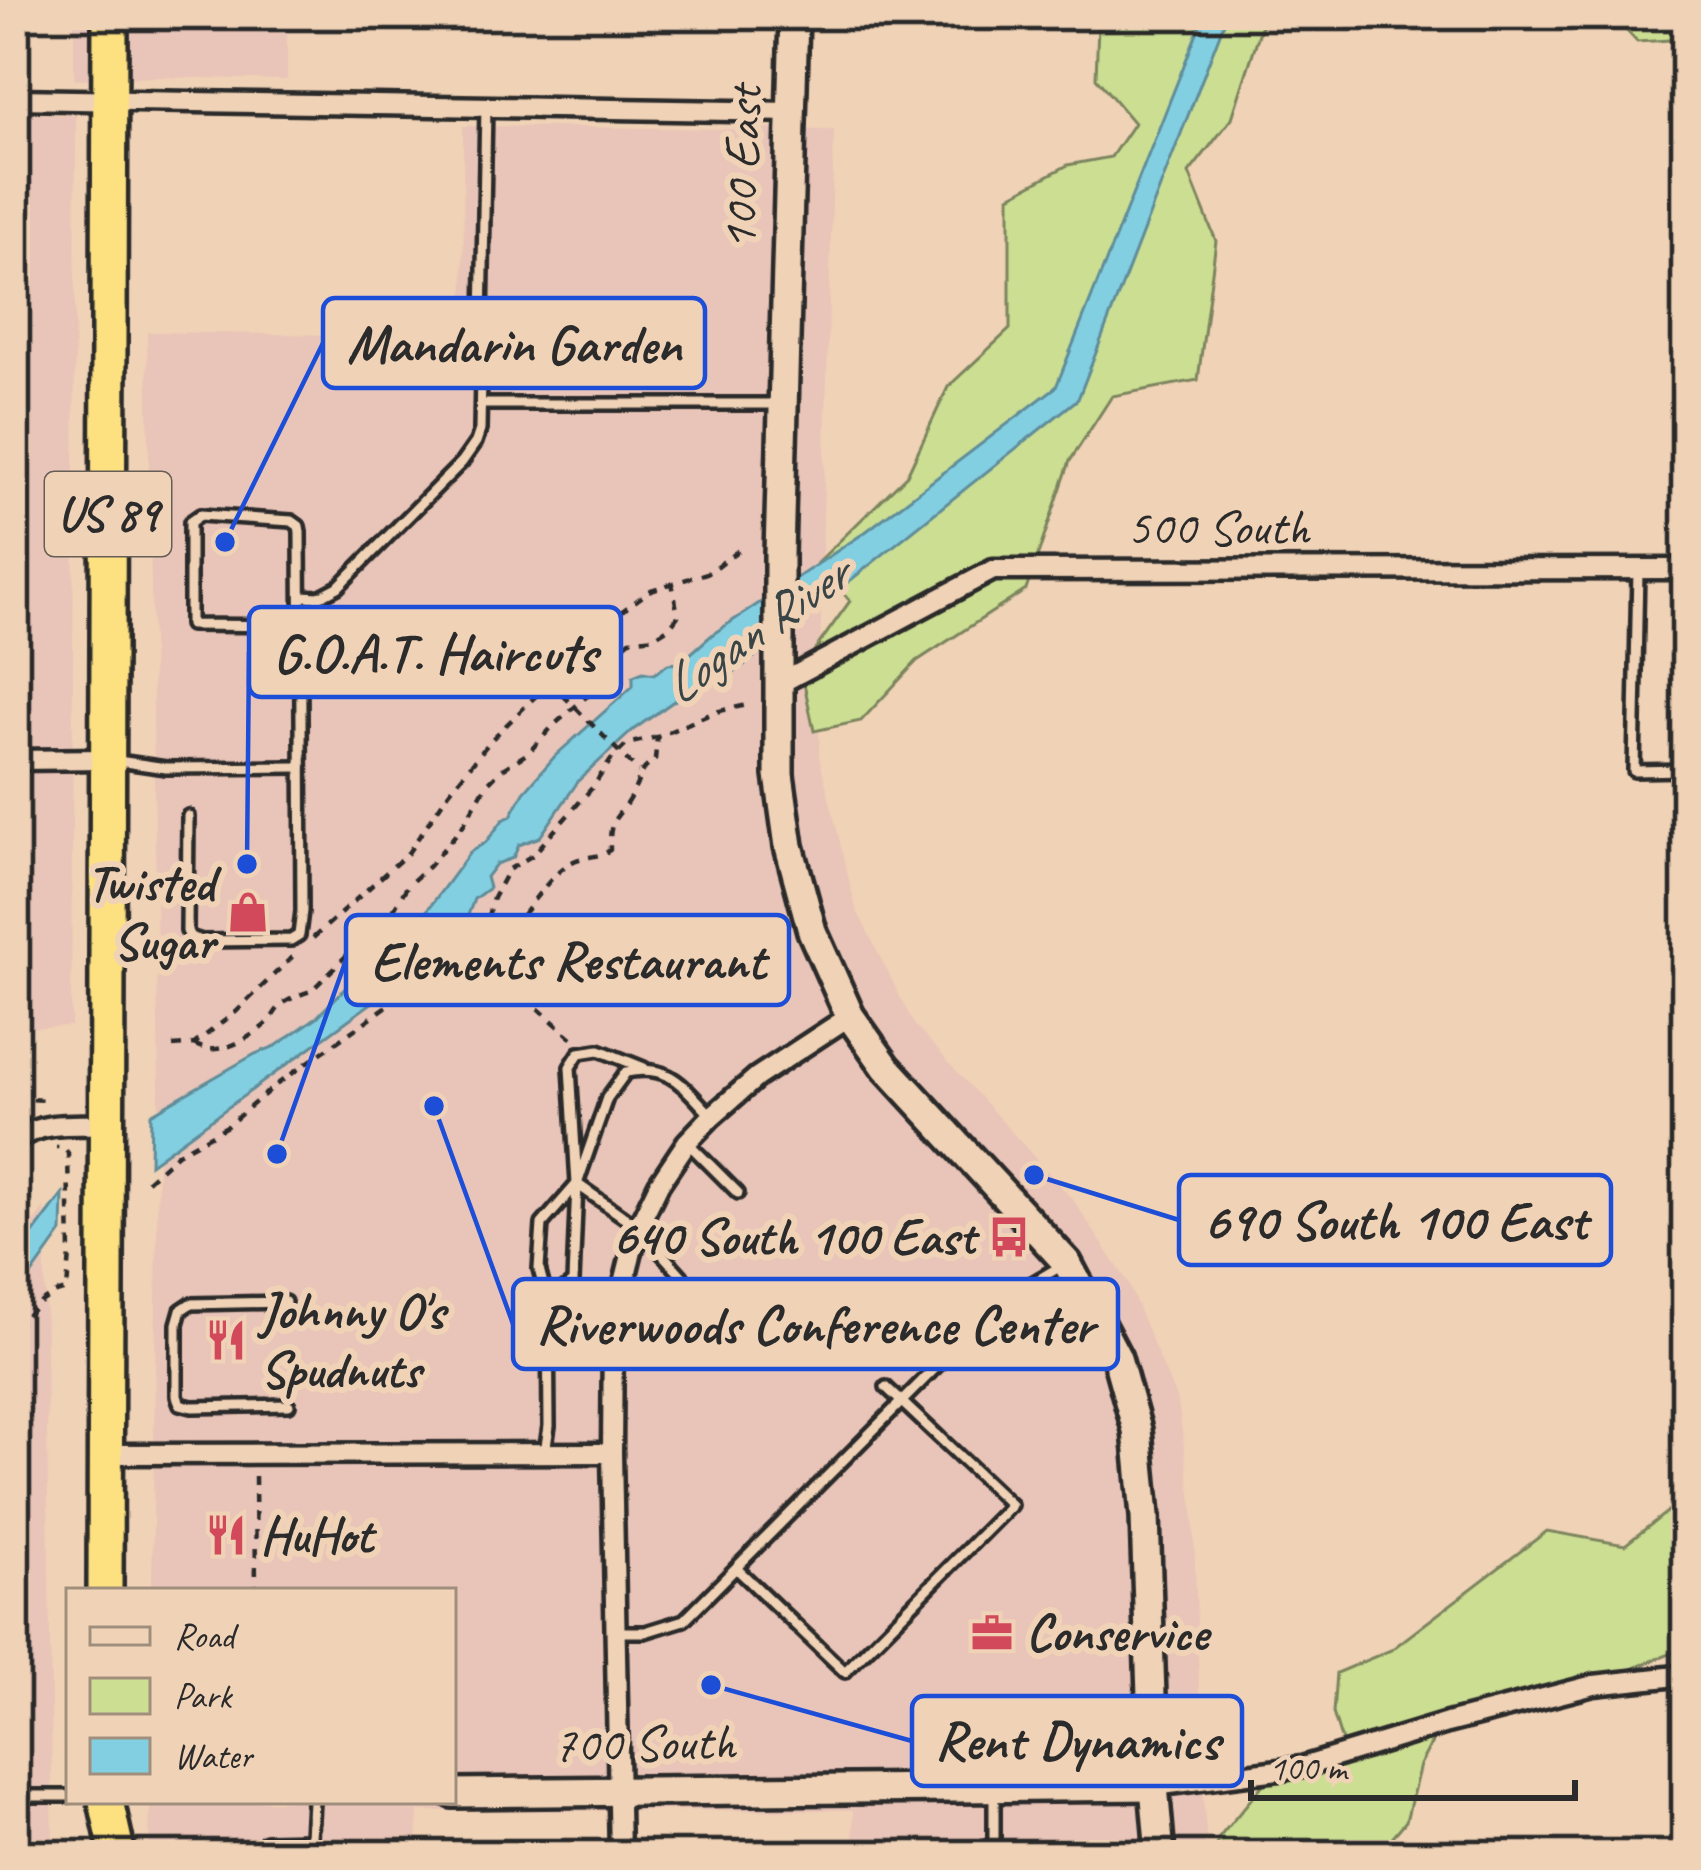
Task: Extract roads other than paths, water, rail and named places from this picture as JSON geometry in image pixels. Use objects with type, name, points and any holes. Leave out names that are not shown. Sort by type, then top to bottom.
[{"type":"highway","name":"US 89","points":[[105,1588],[110,15]]},
{"type":"highway","points":[[93,1855],[103,1804]]},
{"type":"highway","points":[[105,1804],[118,1855]]},
{"type":"main road","name":"100 East","points":[[794,15],[779,554],[779,776],[789,846],[812,932],[850,1016],[886,1067],[1067,1263],[1118,1358],[1137,1430],[1145,1516],[1160,1855]]},
{"type":"main road","name":"700 South","points":[[456,1792],[1154,1786]]},
{"type":"street","points":[[15,99],[792,112]]},
{"type":"street","name":"500 South","points":[[779,684],[993,570],[1686,569]]},
{"type":"street","points":[[15,760],[106,759]]},
{"type":"street","points":[[620,1855],[613,1327],[638,1227],[687,1142],[712,1116],[757,1077],[850,1016]]},
{"type":"street","points":[[20,1136],[52,1125],[106,1125]]},
{"type":"street","points":[[106,1454],[612,1453]]},
{"type":"street","name":"700 South","points":[[1154,1786],[1302,1767],[1594,1685],[1686,1676]]},
{"type":"lane","points":[[302,596],[319,597],[338,587],[462,462],[476,442],[481,404],[486,107]]},
{"type":"lane","points":[[481,404],[782,404]]},
{"type":"lane","points":[[188,816],[190,937],[202,941],[291,940],[298,934],[302,910],[302,596],[299,526],[292,521],[200,515],[190,522],[190,626],[301,626]]},
{"type":"lane","points":[[1638,568],[1634,771],[1686,770]]},
{"type":"lane","points":[[106,759],[166,768],[302,767]]},
{"type":"lane","points":[[548,1304],[573,1282],[577,1184],[570,1067],[579,1053],[599,1050],[668,1073],[712,1116]]},
{"type":"lane","points":[[545,1453],[548,1304],[539,1270],[542,1224],[577,1184],[607,1098],[626,1072],[644,1068]]},
{"type":"lane","points":[[687,1142],[738,1193]]},
{"type":"lane","points":[[577,1184],[638,1227],[682,1276]]},
{"type":"lane","points":[[615,1632],[645,1633],[684,1620],[971,1332],[1017,1292],[1067,1263]]},
{"type":"lane","points":[[285,1302],[190,1304],[182,1310],[177,1324],[177,1396],[180,1404],[192,1407],[290,1406]]},
{"type":"lane","points":[[736,1568],[845,1672],[1011,1505],[886,1387]]},
{"type":"lane","points":[[15,1655],[15,1749]]},
{"type":"lane","points":[[994,1788],[994,1855]]},
{"type":"lane","points":[[15,1796],[66,1796]]},
{"type":"lane","points":[[310,1855],[313,1804]]},
{"type":"lane","points":[[260,1855],[266,1841],[311,1840]]},
{"type":"water","name":"Logan River","points":[[1204,15],[1227,15],[1078,399],[724,681],[688,691],[633,730],[579,780],[540,837],[519,845],[513,858],[496,864],[486,877],[489,888],[474,899],[464,926],[432,959],[150,1164],[151,1114],[276,1046],[373,967],[385,946],[412,931],[470,852],[511,816],[524,792],[555,756],[633,686],[633,676],[654,674],[668,664],[680,663],[713,634],[864,533],[1056,387]]},
{"type":"water","points":[[63,1194],[62,1232],[15,1298],[15,1258]]},
{"type":"place","name":"Mandarin Garden","points":[[225,542]]},
{"type":"place","name":"G.O.A.T. Haircuts","points":[[247,864]]},
{"type":"place","name":"Twisted Sugar","points":[[248,912]]},
{"type":"place","name":"Riverwoods Conference Center","points":[[434,1106]]},
{"type":"place","name":"Elements Restaurant","points":[[277,1154]]},
{"type":"place","name":"690 South 100 East","points":[[1034,1175]]},
{"type":"place","name":"640 South 100 East","points":[[1009,1237]]},
{"type":"place","name":"Johnny O's Spudnuts","points":[[226,1340]]},
{"type":"place","name":"HuHot","points":[[226,1535]]},
{"type":"place","name":"Conservice","points":[[992,1633]]},
{"type":"place","name":"Rent Dynamics","points":[[711,1685]]}]
